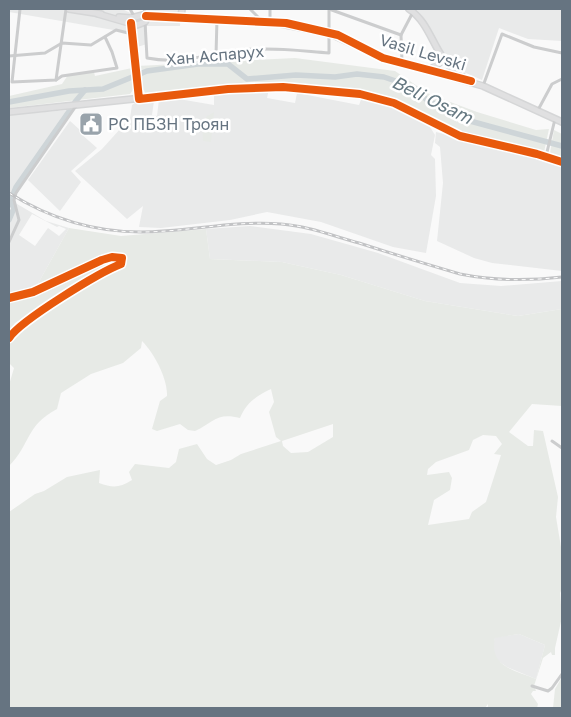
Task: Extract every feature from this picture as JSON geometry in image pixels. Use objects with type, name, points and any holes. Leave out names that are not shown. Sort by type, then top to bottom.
[{"type":"street","points":[[20,9],[12,82],[56,80],[62,76],[116,68],[112,52],[105,37]]},
{"type":"street","points":[[56,80],[62,32],[68,9],[98,11],[132,19],[145,17]]},
{"type":"street","points":[[130,9],[139,99]]},
{"type":"street","points":[[181,18],[182,9]]},
{"type":"street","points":[[250,9],[262,21]]},
{"type":"street","points":[[270,9],[270,22]]},
{"type":"street","points":[[329,33],[329,9],[401,35]]},
{"type":"street","points":[[402,62],[401,35],[411,10],[423,21],[442,60],[455,72],[471,81]]},
{"type":"street","points":[[132,37],[134,30],[145,17]]},
{"type":"street","name":"Vasil Levski","points":[[145,17],[262,21],[329,33],[383,58],[471,81],[562,122]]},
{"type":"street","name":"Хан Аспарух","points":[[145,17],[147,58],[172,61],[245,49],[329,53],[329,33]]},
{"type":"street","points":[[132,19],[138,25]]},
{"type":"street","points":[[216,55],[217,20]]},
{"type":"street","points":[[9,56],[45,53],[60,44],[91,45],[116,30],[132,37]]},
{"type":"street","points":[[483,86],[502,34],[534,47],[562,53]]},
{"type":"street","name":"Vasil Levski","points":[[430,70],[442,60]]},
{"type":"street","points":[[538,111],[552,84],[562,79]]},
{"type":"street","points":[[9,112],[228,89],[283,86],[360,94],[394,103],[460,136],[537,154],[562,162]]},
{"type":"street","points":[[9,240],[19,220],[14,200],[16,193],[76,106]]},
{"type":"street","points":[[547,152],[555,119]]},
{"type":"street","points":[[9,298],[33,292],[102,260],[112,257],[122,258],[122,264],[103,271],[21,324],[9,338]]},
{"type":"street","points":[[552,441],[562,448]]},
{"type":"street","points":[[532,686],[548,691],[562,674]]},
{"type":"shaded area","points":[[9,9],[122,9],[135,15],[144,14],[145,9],[181,11],[180,26],[147,26],[147,44],[134,48],[131,33],[9,12]]},
{"type":"shaded area","points":[[416,9],[562,9],[562,41],[528,39],[499,28],[482,80],[457,69],[440,48],[423,17]]},
{"type":"shaded area","points":[[295,58],[395,71],[429,94],[477,112],[536,130],[549,129],[544,152],[459,132],[393,98],[364,91],[298,83],[251,82],[145,93],[144,90],[141,90],[137,66]]},
{"type":"shaded area","points":[[132,68],[135,87],[130,94],[9,108],[9,96],[62,84],[68,75],[94,72],[95,76]]},
{"type":"shaded area","points":[[253,89],[269,89],[267,98],[295,103],[297,93],[359,105],[362,97],[390,104],[430,127],[435,135],[431,155],[435,159],[436,196],[426,253],[393,247],[321,222],[267,212],[230,220],[161,228],[139,227],[143,206],[127,219],[75,171],[102,149],[130,118],[132,105],[135,103],[154,101],[152,115],[157,116],[159,99],[173,98],[214,105],[214,94],[253,92]]},
{"type":"shaded area","points":[[69,110],[14,188],[17,191],[12,201],[46,221],[69,228],[36,287],[9,295],[9,217],[12,202],[9,200],[9,115]],"holes":[[[32,214],[57,227],[66,229],[59,236],[48,228],[35,246],[19,235]]]},
{"type":"shaded area","points":[[69,110],[71,111],[17,191],[14,189]]},
{"type":"shaded area","points":[[214,112],[211,142],[203,141],[202,124],[207,125],[206,117]]},
{"type":"shaded area","points":[[70,121],[97,148],[71,171],[81,182],[60,211],[28,180]]},
{"type":"shaded area","points":[[554,130],[562,134],[562,157],[550,153]]},
{"type":"shaded area","points":[[436,132],[550,161],[562,168],[562,271],[492,263],[474,258],[437,241],[443,183],[440,147],[435,143]]},
{"type":"shaded area","points":[[250,226],[311,234],[378,253],[460,283],[501,286],[562,281],[562,309],[518,316],[425,301],[341,275],[282,262],[210,259],[206,229]]},
{"type":"shaded area","points":[[69,228],[121,236],[206,229],[210,259],[282,262],[341,275],[425,301],[518,316],[562,309],[562,406],[532,404],[509,432],[528,446],[533,446],[534,430],[543,431],[558,497],[556,517],[562,553],[562,589],[560,593],[562,617],[555,655],[552,655],[551,652],[543,658],[534,686],[536,691],[533,691],[531,694],[538,704],[537,708],[488,708],[488,704],[485,708],[9,708],[9,512],[35,494],[44,491],[67,477],[100,470],[99,483],[108,486],[120,486],[132,480],[129,472],[135,464],[169,468],[176,462],[179,449],[197,444],[207,459],[216,465],[241,454],[281,441],[276,437],[269,412],[274,402],[271,389],[252,401],[245,408],[240,418],[232,416],[221,417],[195,431],[188,430],[180,424],[157,431],[152,429],[160,401],[167,396],[167,389],[159,367],[151,352],[142,341],[141,348],[123,363],[91,374],[61,393],[57,409],[39,422],[9,466],[9,385],[14,368],[9,363],[9,341],[35,318],[125,262],[123,257],[114,254],[36,287]],"holes":[[[333,424],[333,437],[308,452],[291,453],[283,446],[282,441]],[[483,435],[496,436],[502,444],[494,454],[501,455],[486,502],[472,512],[469,519],[428,525],[434,500],[450,490],[452,478],[449,472],[427,475],[428,469],[436,462],[469,450],[473,440]],[[519,634],[545,645],[536,679],[511,669],[499,661],[494,648],[495,638]]]},
{"type":"shaded area","points":[[109,261],[112,263],[15,323],[9,332],[9,300],[51,286]]},
{"type":"shaded area","points":[[519,634],[545,645],[536,679],[507,667],[497,660],[492,651],[495,637]]},
{"type":"shaded area","points":[[562,677],[562,708],[553,708],[555,689]]},
{"type":"waterway","name":"Beli Osam","points":[[9,102],[69,91],[103,89],[147,71],[198,64],[228,64],[247,79],[296,75],[335,77],[357,74],[384,77],[413,87],[427,100],[470,121],[562,146]]},
{"type":"waterway","points":[[75,102],[85,90]]},
{"type":"waterway","points":[[9,220],[14,208],[10,202],[16,187],[70,110]]},
{"type":"railway","points":[[9,193],[40,210],[72,222],[106,229],[141,232],[263,223],[281,224],[320,232],[460,274],[511,280],[562,277]]},
{"type":"cycle path","points":[[146,16],[286,23],[338,35],[383,58],[471,81]]},
{"type":"cycle path","points":[[131,23],[139,99],[228,89],[283,87],[360,94],[394,103],[460,136],[537,154],[562,162]]},
{"type":"cycle path","points":[[9,298],[33,292],[102,260],[112,257],[122,258],[121,264],[96,276],[62,297],[16,330],[9,338]]},
{"type":"place","name":"РС ПБЗН Троян","points":[[91,124]]}]
